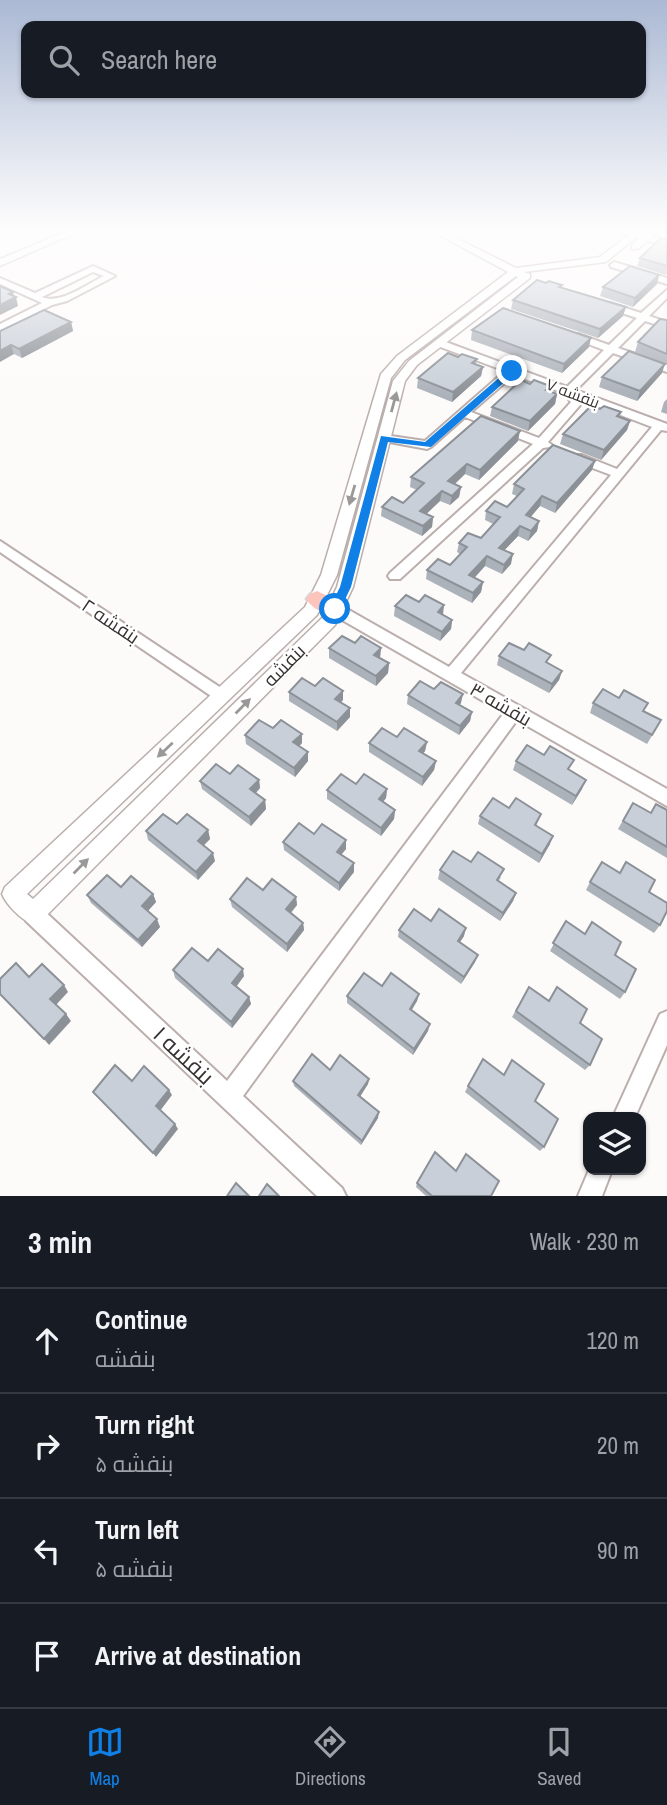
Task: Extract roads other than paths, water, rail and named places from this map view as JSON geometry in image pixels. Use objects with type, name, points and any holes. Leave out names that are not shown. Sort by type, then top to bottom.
[{"type":"street","points":[[10,286],[49,303]]},
{"type":"street","points":[[34,297],[58,286]]},
{"type":"street","points":[[0,328],[91,286]]},
{"type":"street","name":"بنفشه","points":[[508,286],[401,358],[385,377],[329,575],[326,604],[329,621],[33,914],[12,894],[311,611],[326,604],[345,587],[399,381],[413,363],[494,308],[514,286]]},
{"type":"street","points":[[395,576],[541,443],[577,402],[568,392],[667,293]]},
{"type":"street","points":[[592,300],[667,325]]},
{"type":"street","points":[[561,332],[667,369]]},
{"type":"street","name":"بنفشه ۷","points":[[439,343],[663,427]]},
{"type":"street","points":[[384,438],[427,445],[512,371]]},
{"type":"street","points":[[464,413],[554,448]]},
{"type":"street","points":[[451,675],[619,474],[663,427]]},
{"type":"street","points":[[567,453],[619,474]]},
{"type":"street","name":"بنفشه ۲","points":[[0,546],[222,696]]},
{"type":"street","name":"بنفشه ۳","points":[[326,604],[667,798]]},
{"type":"street","points":[[229,1097],[515,711]]},
{"type":"street","name":"بنفشه ۱","points":[[33,914],[334,1196]]},
{"type":"street","points":[[626,1112],[667,1021]]},
{"type":"street","points":[[590,1196],[599,1175]]}]
